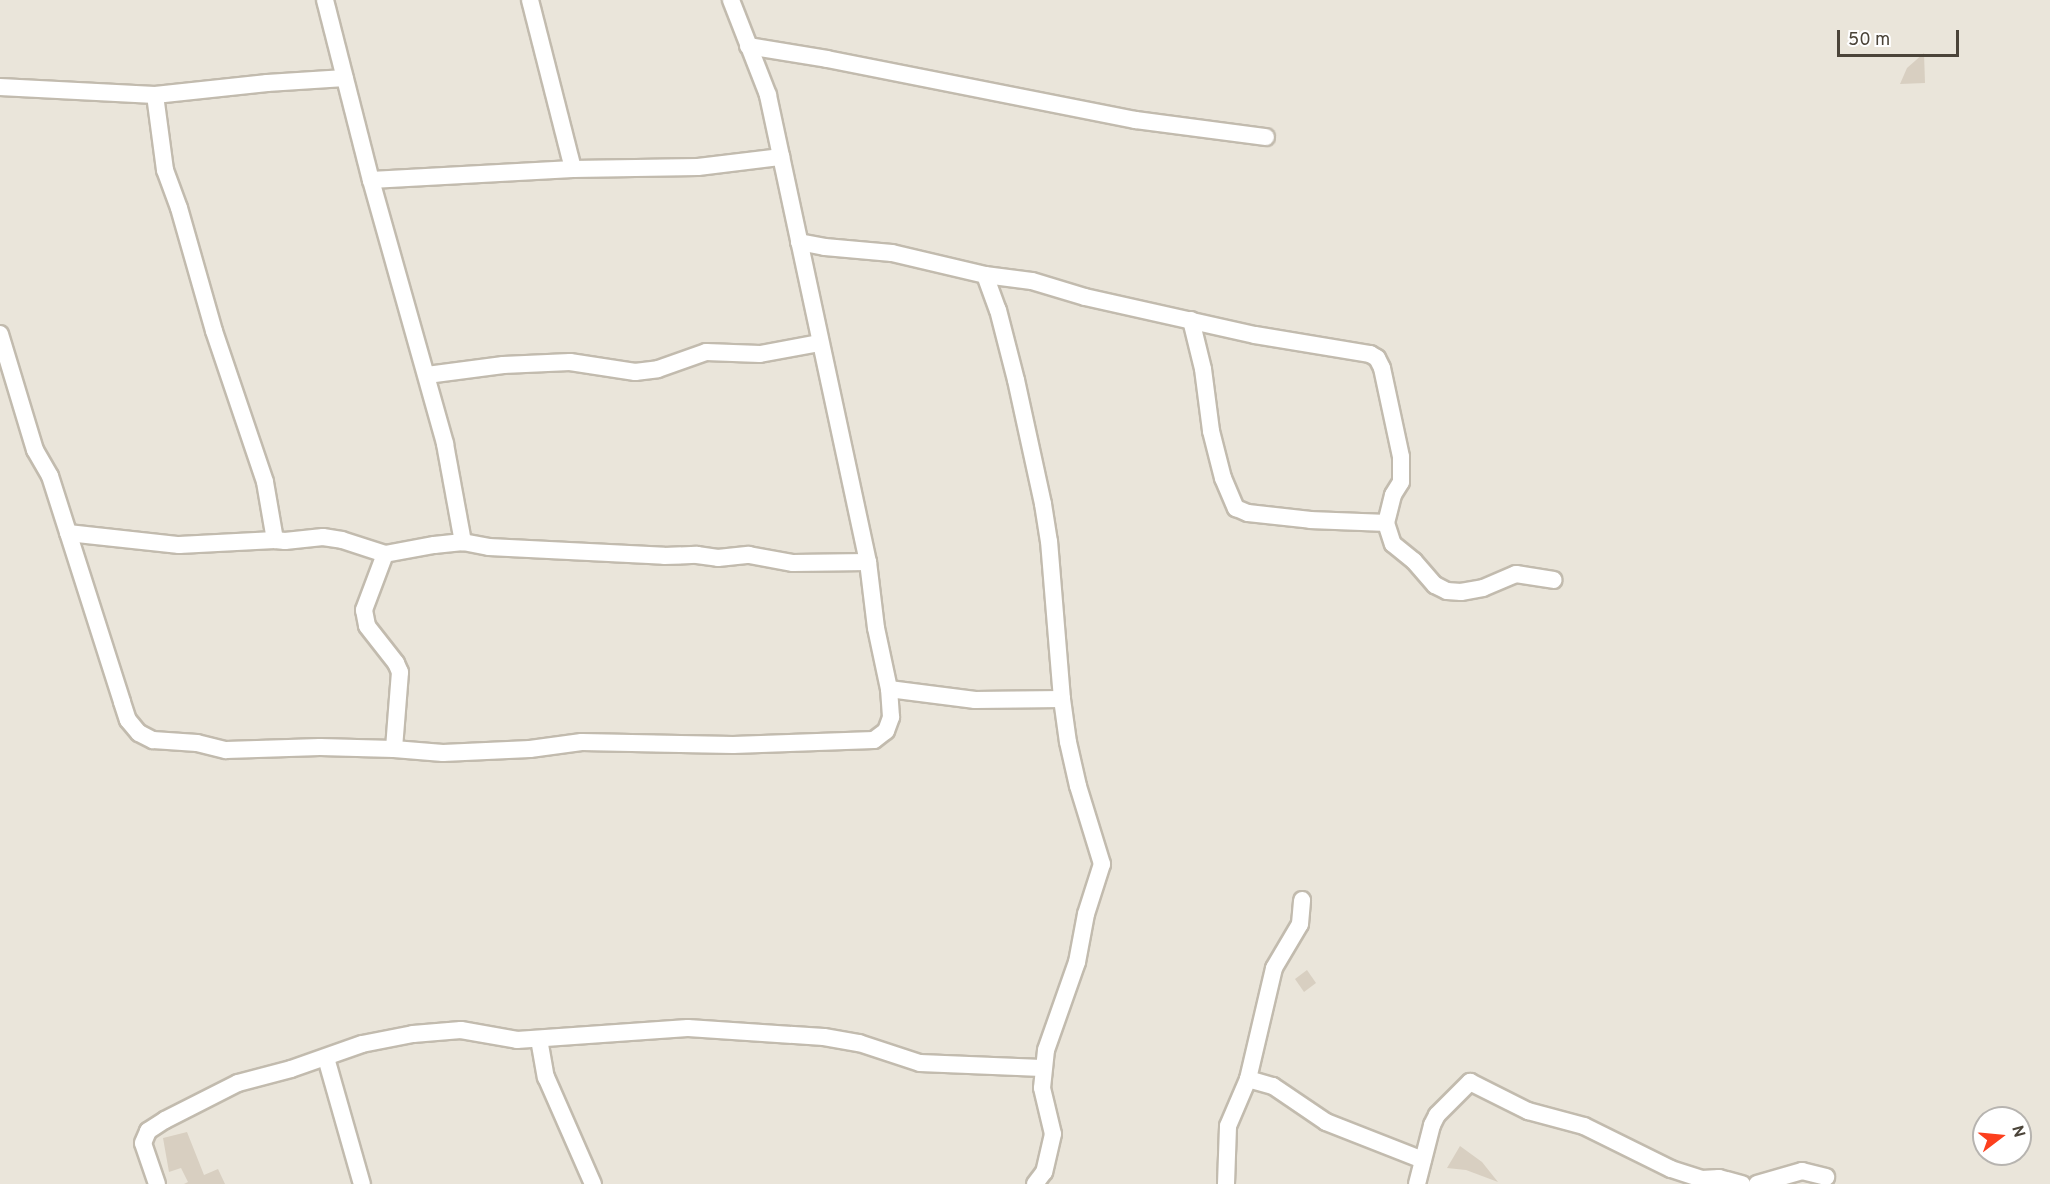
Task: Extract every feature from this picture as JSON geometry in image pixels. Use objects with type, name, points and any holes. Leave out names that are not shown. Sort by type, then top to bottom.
[{"type":"street","points":[[325,0],[371,180],[446,444],[463,542]]},
{"type":"street","points":[[530,0],[573,169]]},
{"type":"street","points":[[0,334],[35,450],[50,476],[128,720],[139,733],[153,740],[197,743],[226,750],[320,747],[442,753],[530,749],[582,742],[733,745],[874,740],[886,731],[891,717],[889,689],[876,628],[868,562],[768,95],[731,0]]},
{"type":"street","points":[[748,46],[827,58],[1136,120],[1266,138]]},
{"type":"street","points":[[0,87],[155,95],[267,83],[345,78]]},
{"type":"street","points":[[155,95],[165,170],[179,208],[214,331],[265,482],[274,540]]},
{"type":"street","points":[[371,180],[573,169],[698,167],[782,157]]},
{"type":"street","points":[[799,242],[892,253],[985,275],[1032,281],[1085,297],[1255,335],[1370,354],[1377,358],[1399,439],[1402,471],[1386,523],[1393,544],[1414,561],[1435,585],[1447,591],[1461,592],[1483,588],[1516,574],[1554,580]]},
{"type":"street","points":[[985,275],[998,310],[1016,380],[1043,504],[1050,552],[1062,699],[1078,786],[1102,864],[1086,914],[1077,962],[1060,1005],[1042,1068],[1042,1088],[1053,1134],[1044,1172],[1035,1184]]},
{"type":"street","points":[[1191,320],[1203,369],[1211,431],[1229,496],[1236,508],[1248,513],[1311,520],[1386,523]]},
{"type":"street","points":[[428,375],[503,365],[570,362],[635,372],[658,369],[706,352],[759,354],[820,343]]},
{"type":"street","points":[[68,533],[179,545],[292,541],[323,537],[342,540],[386,554],[434,544],[463,542],[489,547],[664,556],[697,555],[718,558],[749,555],[793,563],[868,562]]},
{"type":"street","points":[[386,554],[364,610],[367,626],[396,663],[400,672],[394,749]]},
{"type":"street","points":[[889,689],[975,700],[1062,699]]},
{"type":"street","points":[[1226,1184],[1228,1126],[1248,1079],[1271,978],[1282,951],[1300,924],[1302,900]]},
{"type":"street","points":[[157,1184],[143,1143],[148,1131],[238,1083],[326,1058],[362,1044],[413,1034],[461,1030],[489,1037],[539,1039],[688,1028],[824,1037],[859,1043],[920,1063],[1042,1068]]},
{"type":"street","points":[[539,1039],[546,1077],[593,1184]]},
{"type":"street","points":[[326,1058],[362,1184]]},
{"type":"street","points":[[1248,1079],[1273,1086],[1311,1114],[1335,1127],[1423,1160]]},
{"type":"street","points":[[1417,1184],[1437,1115],[1470,1082],[1528,1111],[1584,1126],[1671,1169],[1702,1179],[1719,1178],[1742,1184]]},
{"type":"street","points":[[1756,1184],[1802,1171],[1826,1177]]},
{"type":"shaded area","points":[[0,0],[2050,0],[2050,1184],[0,1184]]},
{"type":"building","points":[[1924,53],[1925,83],[1900,84],[1907,68]]},
{"type":"building","points":[[1307,970],[1316,983],[1304,992],[1295,979]]},
{"type":"building","points":[[187,1132],[204,1175],[218,1169],[225,1184],[184,1184],[188,1182],[181,1168],[169,1172],[163,1138]]},
{"type":"building","points":[[1460,1146],[1482,1162],[1498,1182],[1466,1170],[1447,1168]]}]
